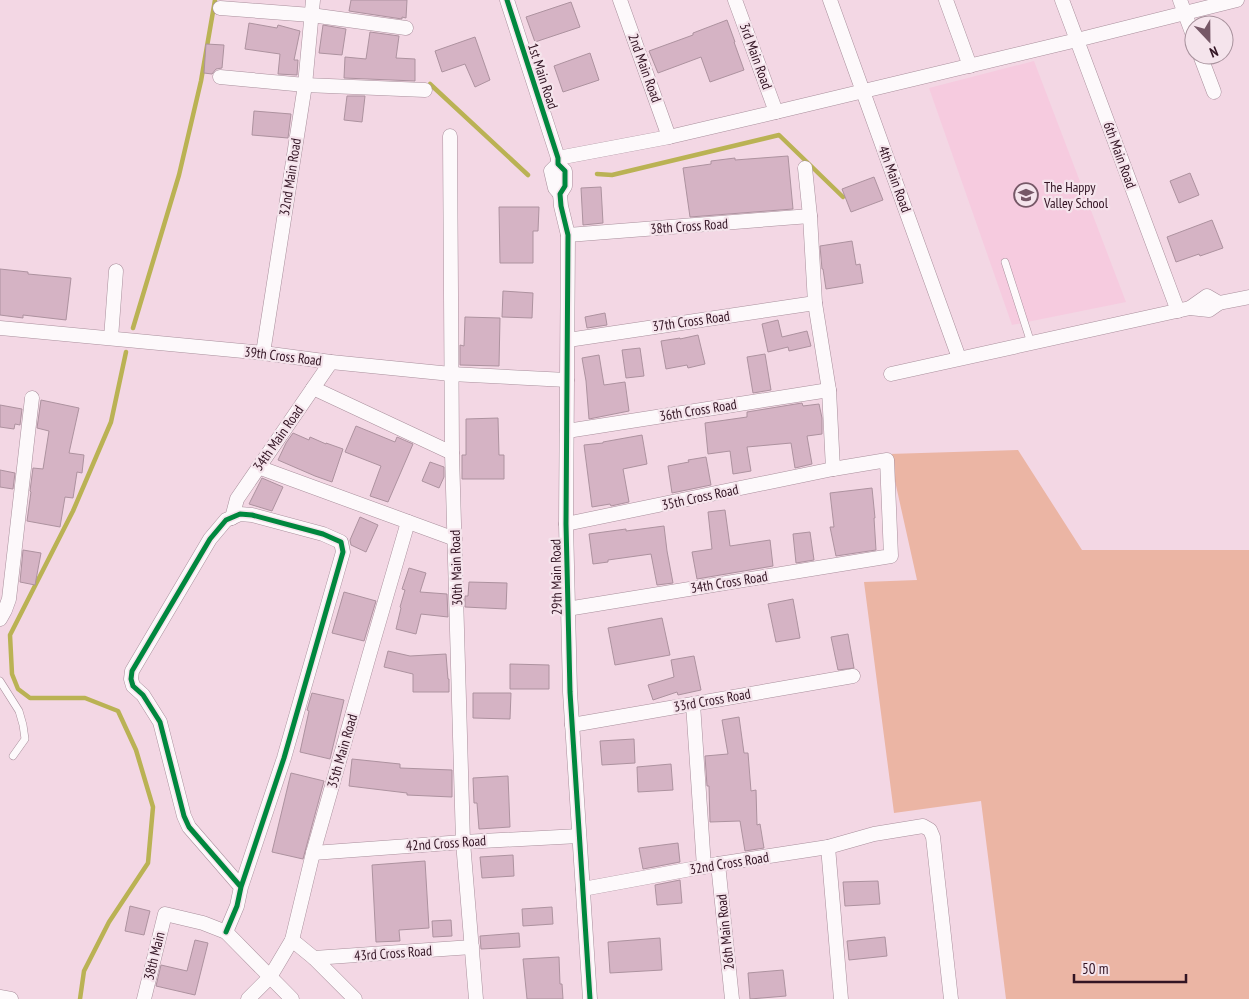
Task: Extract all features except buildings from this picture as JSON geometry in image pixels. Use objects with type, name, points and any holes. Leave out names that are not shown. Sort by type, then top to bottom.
[{"type":"street","name":"32nd Main Road","points":[[262,353],[305,85],[313,0]]},
{"type":"street","name":"1st Main Road","points":[[507,0],[558,161]]},
{"type":"street","name":"2nd Main Road","points":[[620,0],[669,137]]},
{"type":"street","name":"3rd Main Road","points":[[735,0],[776,112]]},
{"type":"street","name":"4th Main Road","points":[[830,0],[959,358]]},
{"type":"street","points":[[946,0],[970,66]]},
{"type":"street","name":"6th Main Road","points":[[1062,0],[1184,309]]},
{"type":"street","points":[[558,161],[669,137],[1077,40],[1182,7],[1237,0]]},
{"type":"street","points":[[220,8],[311,15],[406,28]]},
{"type":"street","points":[[1204,65],[1214,92]]},
{"type":"street","points":[[220,77],[305,85],[424,90]]},
{"type":"street","name":"30th Main Road","points":[[450,136],[452,453],[463,842],[476,999]]},
{"type":"street","name":"29th Main Road","points":[[558,161],[551,172],[555,188],[560,194],[568,235],[566,524],[570,692],[590,999]]},
{"type":"street","points":[[805,168],[815,303],[829,390],[833,469]]},
{"type":"street","name":"38th Cross Road","points":[[568,235],[810,216]]},
{"type":"street","points":[[111,338],[116,271]]},
{"type":"street","points":[[891,374],[1184,309],[1209,310],[1219,303],[1249,297]]},
{"type":"street","name":"37th Cross Road","points":[[568,340],[815,303]]},
{"type":"street","name":"39th Cross Road","points":[[0,328],[262,353],[451,374],[567,380]]},
{"type":"street","name":"34th Main Road","points":[[232,518],[237,499],[313,388],[326,361]]},
{"type":"street","points":[[313,388],[452,453]]},
{"type":"street","name":"36th Cross Road","points":[[567,431],[829,390]]},
{"type":"street","points":[[0,619],[8,599],[32,398]]},
{"type":"street","name":"35th Cross Road","points":[[566,524],[833,469],[887,460],[891,556]]},
{"type":"street","points":[[258,467],[455,539]]},
{"type":"street","points":[[241,887],[196,835],[184,816],[160,722],[143,695],[133,686],[131,679],[132,670],[210,539],[226,520],[240,514],[252,515],[324,534],[341,542],[343,552],[284,758],[241,887],[237,906],[226,932],[292,999]]},
{"type":"street","name":"35th Main Road","points":[[248,999],[270,977],[292,940],[313,853],[408,522]]},
{"type":"street","name":"34th Cross Road","points":[[567,608],[891,556]]},
{"type":"street","name":"33rd Cross Road","points":[[572,725],[853,676]]},
{"type":"street","name":"26th Main Road","points":[[692,704],[711,866],[732,999]]},
{"type":"street","name":"32nd Cross Road","points":[[583,889],[828,847],[874,834],[923,826],[930,830],[933,838],[951,999]]},
{"type":"street","name":"42nd Cross Road","points":[[313,853],[579,836]]},
{"type":"street","points":[[828,847],[841,999]]},
{"type":"street","name":"38th Main","points":[[144,999],[165,914],[202,923],[226,932]]},
{"type":"street","points":[[292,940],[314,958],[356,999]]},
{"type":"street","name":"43rd Cross Road","points":[[314,958],[472,947]]},
{"type":"street","points":[[0,997],[11,999]]},
{"type":"lane","points":[[1005,262],[1031,343]]},
{"type":"lane","points":[[0,681],[19,711],[23,725],[25,739],[13,756]]},
{"type":"shaded area","name":"The Happy Valley School","points":[[1034,61],[1126,302],[1012,325],[929,88]]},
{"type":"shaded area","points":[[1018,450],[1082,550],[1249,550],[1249,999],[1006,999],[981,801],[894,813],[864,582],[917,580],[889,454]]},
{"type":"waterway","points":[[133,328],[179,175],[201,81],[215,0]]},
{"type":"waterway","points":[[430,84],[528,175]]},
{"type":"waterway","points":[[597,174],[612,175],[779,135],[843,197]]},
{"type":"waterway","points":[[80,999],[84,971],[109,922],[148,863],[153,807],[136,750],[118,711],[85,698],[30,698],[18,689],[12,674],[10,635],[73,511],[111,422],[126,352]]},
{"type":"cycle path","points":[[507,0],[558,158],[558,164],[565,171],[565,186],[560,194],[568,235],[566,524],[570,692],[590,999]]},
{"type":"cycle path","points":[[226,932],[237,906],[241,887],[189,827],[184,816],[160,722],[143,695],[133,686],[131,679],[132,671],[210,539],[226,520],[240,514],[252,515],[323,534],[341,542],[343,552],[284,758],[241,887]]},
{"type":"place","name":"The Happy Valley School","points":[[1026,195]]}]
